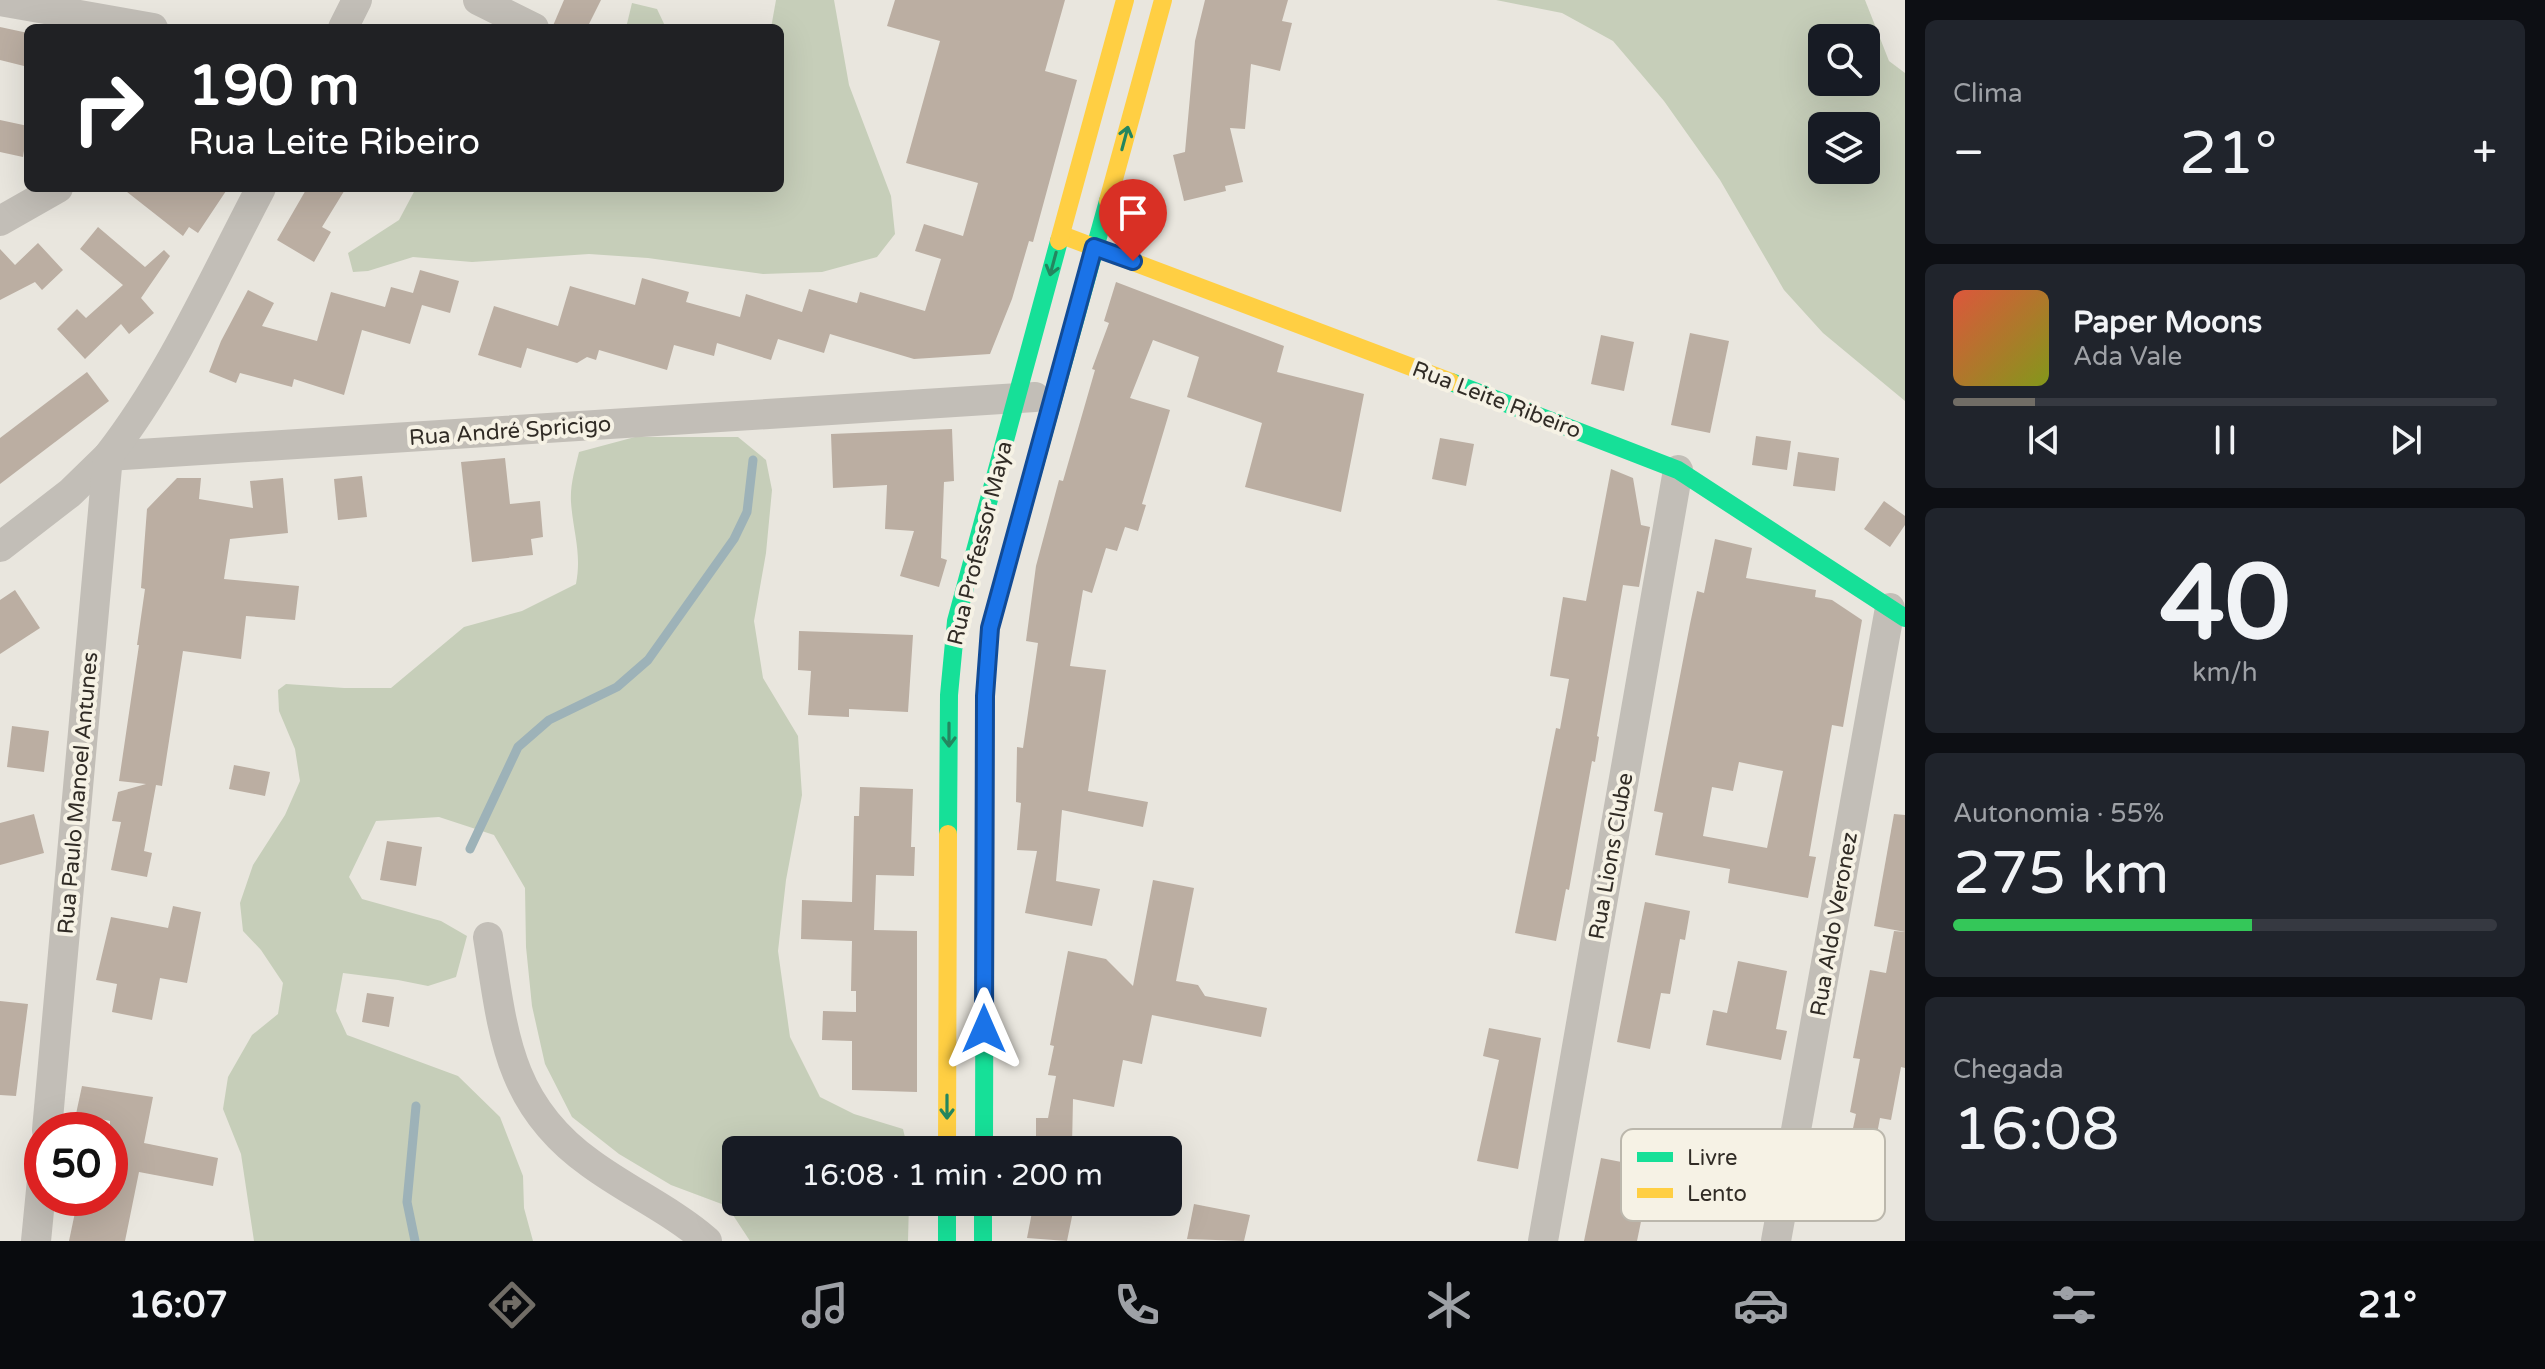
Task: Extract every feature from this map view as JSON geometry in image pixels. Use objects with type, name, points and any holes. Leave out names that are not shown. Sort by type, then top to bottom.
[{"type":"main road","name":"Rua Professor Maya","points":[[947,1136],[951,660],[961,599],[1125,0]]},
{"type":"main road","name":"Rua Professor Maya","points":[[984,1136],[985,696],[990,628],[1163,0]]},
{"type":"main road","points":[[1107,67],[1142,75]]},
{"type":"main road","name":"Rua Leite Ribeiro","points":[[1061,234],[1678,470],[1897,613]]},
{"type":"main road","points":[[949,695],[985,696]]},
{"type":"main road","points":[[948,938],[984,938]]},
{"type":"main road","points":[[947,1216],[947,1241]]},
{"type":"main road","points":[[983,1216],[983,1241]]},
{"type":"street","points":[[345,24],[357,0]]},
{"type":"street","points":[[478,0],[526,24]]},
{"type":"street","points":[[0,1],[130,24]]},
{"type":"street","points":[[0,221],[51,192]]},
{"type":"street","points":[[0,547],[70,493],[108,456],[138,417],[161,380],[259,192]]},
{"type":"street","name":"Rua André Spricigo","points":[[108,456],[1053,396]]},
{"type":"street","name":"Rua Paulo Manoel Antunes","points":[[49,1112],[108,456]]},
{"type":"street","name":"Rua Lions Clube","points":[[1543,1241],[1678,470]]},
{"type":"street","name":"Rua Aldo Veronez","points":[[1798,1129],[1897,613]]},
{"type":"street","points":[[488,937],[502,1024],[528,1100],[554,1132],[589,1163],[685,1222],[707,1241]]},
{"type":"street","points":[[36,1241],[38,1216]]},
{"type":"street","name":"Rua Aldo Veronez","points":[[1776,1241],[1780,1221]]},
{"type":"green space","points":[[776,0],[834,0],[849,85],[891,196],[895,234],[877,257],[822,272],[763,274],[648,258],[589,254],[472,262],[413,257],[368,271],[353,272],[348,253],[399,220],[414,192],[784,192],[784,24],[772,24]]},
{"type":"green space","points":[[1496,0],[1865,0],[1874,24],[1808,24],[1808,96],[1880,96],[1880,38],[1889,61],[1905,73],[1905,401],[1823,333],[1784,290],[1720,180],[1664,101],[1613,41],[1562,13]]},
{"type":"green space","points":[[632,3],[657,9],[664,24],[627,24]]},
{"type":"green space","points":[[635,437],[738,437],[766,460],[772,490],[766,553],[754,621],[763,678],[798,736],[802,795],[786,880],[778,951],[790,1037],[820,1097],[854,1114],[903,1129],[905,1136],[722,1136],[722,1204],[671,1185],[619,1154],[572,1117],[545,1064],[532,1006],[526,947],[525,888],[494,835],[439,817],[376,821],[349,877],[362,899],[441,921],[467,936],[456,977],[428,986],[343,973],[336,1011],[347,1035],[458,1076],[500,1117],[523,1176],[524,1208],[533,1241],[254,1241],[241,1154],[223,1109],[228,1077],[252,1035],[278,1014],[283,983],[261,950],[243,931],[240,903],[253,865],[285,815],[300,781],[295,749],[279,711],[278,690],[286,684],[391,688],[464,627],[522,611],[576,584],[578,552],[571,496],[579,452]]},
{"type":"green space","points":[[734,1216],[909,1216],[908,1241],[750,1241]]},
{"type":"building","points":[[564,0],[601,0],[589,24],[554,24]]},
{"type":"building","points":[[895,0],[1065,0],[1045,71],[1077,80],[1033,242],[1029,241],[1012,299],[990,354],[914,359],[830,334],[824,353],[778,339],[771,360],[717,343],[714,356],[674,345],[667,370],[599,350],[596,360],[587,357],[577,363],[527,348],[521,368],[478,355],[494,306],[558,326],[570,286],[635,305],[642,278],[689,292],[686,302],[740,317],[746,294],[802,312],[809,289],[857,303],[860,292],[925,311],[941,259],[915,251],[924,224],[963,236],[978,183],[906,163],[940,41],[887,26]]},
{"type":"building","points":[[1205,0],[1288,0],[1282,21],[1292,23],[1280,71],[1251,64],[1245,129],[1230,128],[1243,182],[1225,186],[1226,191],[1184,201],[1173,155],[1185,152],[1195,41]]},
{"type":"building","points":[[0,27],[24,32],[24,66],[0,60]]},
{"type":"building","points":[[0,120],[24,125],[23,157],[0,152]]},
{"type":"building","points":[[127,192],[225,192],[198,233],[189,227],[183,236]]},
{"type":"building","points":[[305,192],[344,192],[322,227],[331,232],[314,262],[277,240]]},
{"type":"building","points":[[98,227],[145,267],[164,250],[170,256],[141,298],[154,313],[129,334],[121,324],[85,359],[57,329],[77,309],[86,318],[123,285],[80,249]]},
{"type":"building","points":[[38,243],[63,270],[42,290],[35,282],[0,300],[0,249],[15,265]]},
{"type":"building","points":[[420,270],[459,281],[450,313],[422,305],[410,344],[362,330],[344,395],[294,379],[292,387],[240,373],[236,383],[209,372],[221,341],[248,290],[274,303],[262,326],[317,341],[331,292],[385,307],[391,287],[413,293]]},
{"type":"building","points":[[1116,282],[1284,346],[1277,372],[1364,394],[1341,512],[1245,487],[1262,423],[1187,397],[1199,357],[1153,340],[1130,398],[1170,410],[1142,504],[1146,505],[1138,531],[1125,527],[1117,551],[1106,548],[1092,593],[1083,590],[1070,666],[1106,670],[1088,791],[1148,802],[1143,827],[1062,810],[1056,881],[1100,889],[1092,926],[1025,913],[1037,851],[1017,850],[1021,803],[1016,802],[1017,747],[1023,748],[1038,643],[1026,641],[1036,566],[1059,480],[1063,481],[1095,370],[1092,369],[1109,323],[1104,321]]},
{"type":"building","points":[[1690,333],[1729,341],[1710,433],[1671,425]]},
{"type":"building","points":[[1601,335],[1634,342],[1624,391],[1591,384]]},
{"type":"building","points":[[87,372],[109,401],[0,484],[0,438]]},
{"type":"building","points":[[952,429],[954,481],[944,482],[941,558],[947,560],[939,587],[900,576],[914,531],[885,529],[887,485],[833,488],[831,434]]},
{"type":"building","points":[[1756,436],[1791,441],[1787,470],[1752,465]]},
{"type":"building","points":[[1440,438],[1474,444],[1466,486],[1432,479]]},
{"type":"building","points":[[1798,452],[1839,458],[1835,491],[1793,486]]},
{"type":"building","points":[[505,458],[510,504],[540,501],[543,537],[531,539],[533,555],[472,562],[461,462]]},
{"type":"building","points":[[1611,469],[1633,478],[1641,525],[1650,527],[1639,587],[1623,585],[1595,762],[1592,761],[1569,890],[1566,889],[1556,941],[1515,933],[1556,728],[1560,729],[1569,679],[1550,676],[1563,597],[1586,601]]},
{"type":"building","points":[[362,476],[367,517],[338,520],[334,479]]},
{"type":"building","points":[[177,478],[201,478],[199,499],[253,508],[250,481],[283,478],[288,533],[230,539],[224,579],[299,586],[295,620],[246,616],[241,659],[183,651],[162,786],[156,785],[144,851],[152,853],[147,877],[111,870],[121,822],[112,821],[118,792],[146,784],[119,781],[145,589],[141,588],[147,509]]},
{"type":"building","points":[[1884,501],[1905,516],[1905,525],[1890,547],[1864,529]]},
{"type":"building","points":[[1715,539],[1752,548],[1746,578],[1816,590],[1815,597],[1832,600],[1862,620],[1843,727],[1832,725],[1809,856],[1816,857],[1808,898],[1728,883],[1730,869],[1655,855],[1663,813],[1654,811],[1697,591],[1704,593]],"holes":[[[1739,762],[1783,771],[1767,848],[1703,836],[1712,787],[1733,791]]]},
{"type":"building","points":[[15,590],[40,628],[0,654],[0,600]]},
{"type":"building","points":[[799,631],[913,635],[908,712],[849,709],[849,717],[808,715],[811,671],[798,670]]},
{"type":"building","points":[[12,726],[49,731],[44,772],[7,767]]},
{"type":"building","points":[[234,765],[270,772],[265,796],[229,789]]},
{"type":"building","points":[[860,787],[913,789],[911,847],[915,847],[914,876],[876,875],[874,930],[917,931],[917,1092],[852,1090],[852,1041],[822,1040],[823,1011],[856,1012],[856,991],[851,991],[852,941],[801,939],[802,900],[852,902],[854,816],[859,816]]},
{"type":"building","points":[[34,814],[44,853],[0,865],[0,823]]},
{"type":"building","points":[[1894,814],[1905,815],[1905,932],[1874,926]]},
{"type":"building","points":[[387,841],[422,847],[416,886],[380,880]]},
{"type":"building","points":[[1153,880],[1194,888],[1176,981],[1198,985],[1205,996],[1267,1008],[1261,1037],[1152,1015],[1142,1064],[1123,1060],[1114,1107],[1073,1099],[1072,1136],[1036,1136],[1036,1118],[1048,1118],[1056,1076],[1048,1075],[1054,1046],[1050,1045],[1068,951],[1106,959],[1133,986]]},
{"type":"building","points":[[1645,902],[1690,911],[1685,940],[1680,939],[1670,994],[1661,993],[1650,1049],[1617,1042]]},
{"type":"building","points":[[173,906],[201,912],[187,983],[160,978],[152,1020],[112,1012],[117,984],[96,980],[111,917],[168,928]]},
{"type":"building","points":[[1894,931],[1905,932],[1905,1068],[1901,1067],[1891,1120],[1880,1118],[1878,1129],[1853,1129],[1856,1114],[1850,1112],[1860,1059],[1853,1058],[1870,970],[1886,973]]},
{"type":"building","points":[[1738,961],[1787,971],[1776,1029],[1787,1031],[1781,1060],[1706,1045],[1713,1010],[1727,1013]]},
{"type":"building","points":[[367,993],[394,997],[389,1027],[362,1022]]},
{"type":"building","points":[[0,1001],[28,1004],[16,1096],[0,1095]]},
{"type":"building","points":[[1489,1028],[1541,1038],[1518,1169],[1477,1161],[1499,1060],[1483,1056]]},
{"type":"building","points":[[82,1086],[153,1097],[144,1143],[218,1158],[213,1186],[139,1172],[125,1241],[69,1241],[74,1216],[128,1216],[128,1112],[76,1112]]},
{"type":"building","points":[[1601,1158],[1621,1162],[1621,1221],[1641,1221],[1637,1241],[1584,1241]]},
{"type":"building","points":[[1194,1204],[1250,1215],[1244,1241],[1187,1239]]},
{"type":"building","points":[[1031,1216],[1072,1216],[1067,1241],[1027,1238]]},
{"type":"waterway","points":[[470,849],[518,747],[549,720],[617,687],[648,660],[734,539],[747,512],[753,460]]},
{"type":"waterway","points":[[415,1241],[407,1202],[416,1106]]},
{"type":"traffic: fast","points":[[984,1136],[985,696],[990,628],[1108,201]]},
{"type":"traffic: fast","points":[[948,834],[949,695],[956,621],[1059,241]]},
{"type":"traffic: fast","points":[[1451,382],[1678,470],[1905,618]]},
{"type":"traffic: fast","points":[[947,1216],[947,1241]]},
{"type":"traffic: fast","points":[[983,1216],[983,1241]]},
{"type":"traffic: slow","points":[[1059,241],[1125,0]]},
{"type":"traffic: slow","points":[[1108,201],[1163,0]]},
{"type":"traffic: slow","points":[[1067,237],[1451,382]]},
{"type":"traffic: slow","points":[[947,1136],[948,834]]},
{"type":"route","points":[[984,1029],[985,696],[990,628],[1094,247],[1133,261]]}]
